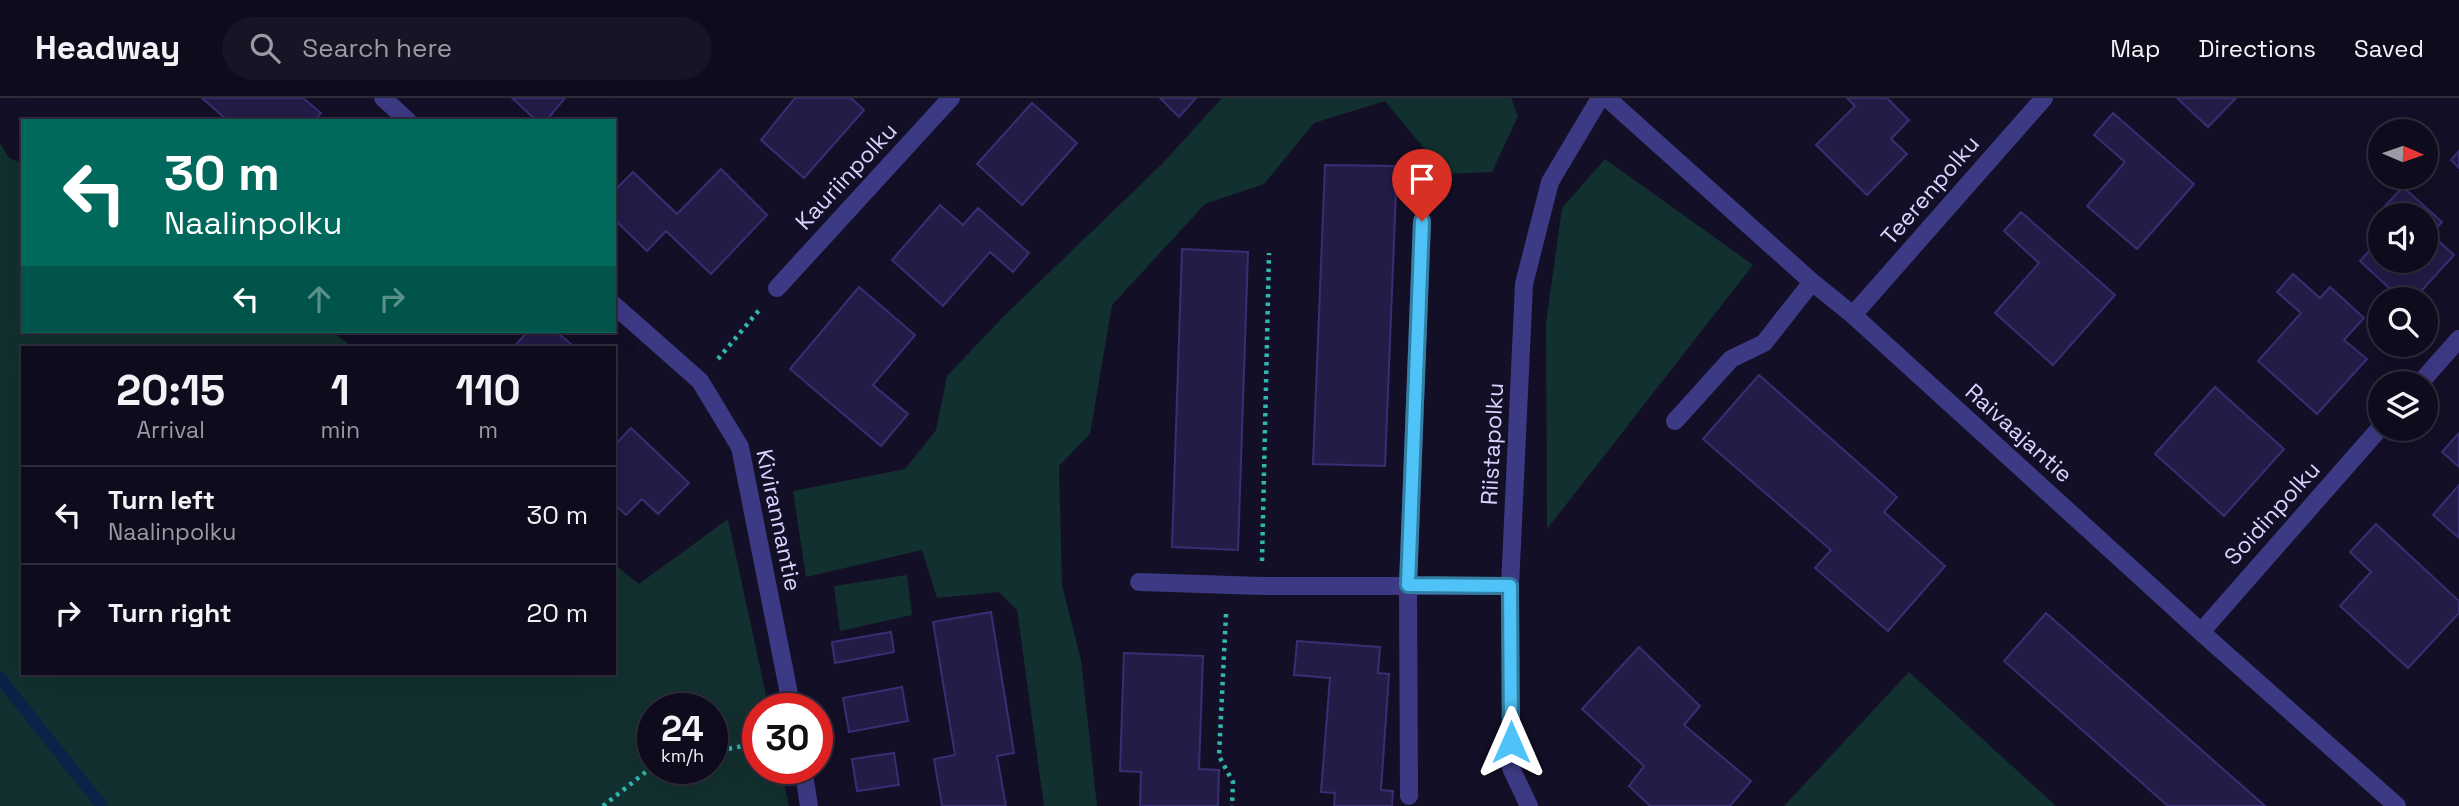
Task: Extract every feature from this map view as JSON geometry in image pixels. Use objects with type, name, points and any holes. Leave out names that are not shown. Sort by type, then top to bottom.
[{"type":"street","points":[[383,98],[406,119]]},
{"type":"street","name":"Kauriinpolku","points":[[777,288],[951,98]]},
{"type":"street","name":"Riistapolku","points":[[1530,806],[1511,768],[1510,586],[1524,284],[1550,181],[1600,98]]},
{"type":"street","name":"Raivaajantie","points":[[1606,98],[1812,282],[1853,315],[2201,632],[2397,806]]},
{"type":"street","name":"Teerenpolku","points":[[1853,315],[2044,98]]},
{"type":"street","points":[[1409,796],[1408,585],[1422,221]]},
{"type":"street","points":[[1675,421],[1731,359],[1764,343],[1812,282]]},
{"type":"street","name":"Kivirannantie","points":[[616,306],[700,381],[740,447],[789,693]]},
{"type":"street","points":[[2431,371],[2459,340]]},
{"type":"street","name":"Soidinpolku","points":[[2201,632],[2369,441]]},
{"type":"street","points":[[1139,582],[1262,586],[1510,586]]},
{"type":"street","points":[[806,784],[809,806]]},
{"type":"path","points":[[1262,586],[1269,253]]},
{"type":"path","points":[[700,381],[777,288]]},
{"type":"path","points":[[1227,585],[1219,756],[1233,782],[1232,806]]},
{"type":"path","points":[[603,806],[637,779]]},
{"type":"green space","points":[[1222,98],[1511,98],[1518,116],[1492,172],[1445,174],[1385,101],[1314,123],[1264,184],[1205,204],[1112,305],[1090,434],[1059,466],[1062,585],[1081,660],[1097,806],[1044,806],[1017,610],[999,592],[937,598],[922,550],[806,577],[793,491],[905,469],[936,430],[947,376],[1003,317],[1162,164]]},
{"type":"green space","points":[[0,143],[9,158],[21,163],[21,333],[334,333],[351,346],[21,346],[21,675],[616,675],[616,566],[639,584],[728,519],[766,693],[742,693],[742,784],[784,784],[789,806],[0,806]]},
{"type":"green space","points":[[1605,159],[1753,265],[1547,529],[1546,323],[1562,208]]},
{"type":"green space","points":[[907,575],[912,615],[840,631],[834,586]]},
{"type":"green space","points":[[1909,672],[2056,806],[1784,806]]},
{"type":"building","points":[[202,98],[303,98],[321,113],[316,119],[226,119]]},
{"type":"building","points":[[512,98],[565,98],[548,119],[535,119]]},
{"type":"building","points":[[795,98],[851,98],[864,110],[804,178],[761,140]]},
{"type":"building","points":[[1160,98],[1196,98],[1179,117]]},
{"type":"building","points":[[1847,98],[1887,98],[1909,120],[1891,139],[1907,154],[1867,195],[1816,145],[1855,106]]},
{"type":"building","points":[[2177,98],[2236,98],[2208,127]]},
{"type":"building","points":[[1032,103],[1077,143],[1022,205],[977,164]]},
{"type":"building","points":[[2113,113],[2194,184],[2137,249],[2087,206],[2125,162],[2094,135]]},
{"type":"building","points":[[2459,151],[2459,168],[2451,160]]},
{"type":"building","points":[[1325,165],[1397,166],[1385,466],[1313,464]]},
{"type":"building","points":[[721,169],[767,215],[711,274],[666,231],[647,251],[616,221],[616,189],[633,172],[677,214]]},
{"type":"building","points":[[2401,189],[2405,189],[2421,203],[2388,203]]},
{"type":"building","points":[[940,205],[963,225],[978,208],[1029,253],[1013,272],[990,252],[943,306],[892,260]]},
{"type":"building","points":[[2021,212],[2115,295],[2053,365],[1995,313],[2039,263],[2004,231]]},
{"type":"building","points":[[2438,240],[2454,255],[2438,273]]},
{"type":"building","points":[[1182,249],[1248,252],[1238,550],[1172,547]]},
{"type":"building","points":[[2368,252],[2368,268],[2360,261]]},
{"type":"building","points":[[2373,273],[2438,273],[2425,287],[2388,287]]},
{"type":"building","points":[[2293,274],[2320,298],[2330,287],[2364,318],[2344,340],[2367,359],[2317,414],[2258,361],[2301,313],[2277,292]]},
{"type":"building","points":[[859,287],[915,335],[873,385],[908,414],[881,446],[790,369]]},
{"type":"building","points":[[526,333],[557,333],[574,346],[515,346]]},
{"type":"building","points":[[1759,375],[1897,497],[1884,512],[1945,566],[1888,631],[1815,568],[1831,550],[1703,439]]},
{"type":"building","points":[[2215,387],[2284,449],[2224,516],[2155,454]]},
{"type":"building","points":[[631,428],[689,483],[658,514],[642,499],[626,515],[616,506],[616,444]]},
{"type":"building","points":[[2459,433],[2459,467],[2442,452]]},
{"type":"building","points":[[2459,485],[2459,538],[2433,515]]},
{"type":"building","points":[[2376,524],[2459,601],[2459,613],[2408,668],[2340,606],[2371,572],[2350,552]]},
{"type":"building","points":[[991,612],[1014,753],[997,756],[1006,806],[942,806],[934,759],[955,755],[933,622]]},
{"type":"building","points":[[2046,613],[2265,806],[2168,806],[2004,661]]},
{"type":"building","points":[[891,632],[894,652],[835,663],[832,642]]},
{"type":"building","points":[[1297,641],[1380,647],[1378,673],[1389,674],[1381,790],[1393,791],[1392,806],[1334,806],[1335,793],[1321,792],[1330,678],[1294,675]]},
{"type":"building","points":[[1639,647],[1700,706],[1684,725],[1751,781],[1730,806],[1650,806],[1629,786],[1644,766],[1582,709]]},
{"type":"building","points":[[1124,653],[1203,656],[1199,769],[1219,770],[1218,806],[1140,806],[1141,772],[1120,771]]},
{"type":"building","points":[[902,687],[908,721],[849,732],[843,698]]},
{"type":"building","points":[[894,753],[899,785],[857,791],[852,759]]},
{"type":"waterway","points":[[0,678],[102,806]]},
{"type":"route","points":[[1422,221],[1408,585],[1510,586],[1511,742]]}]
